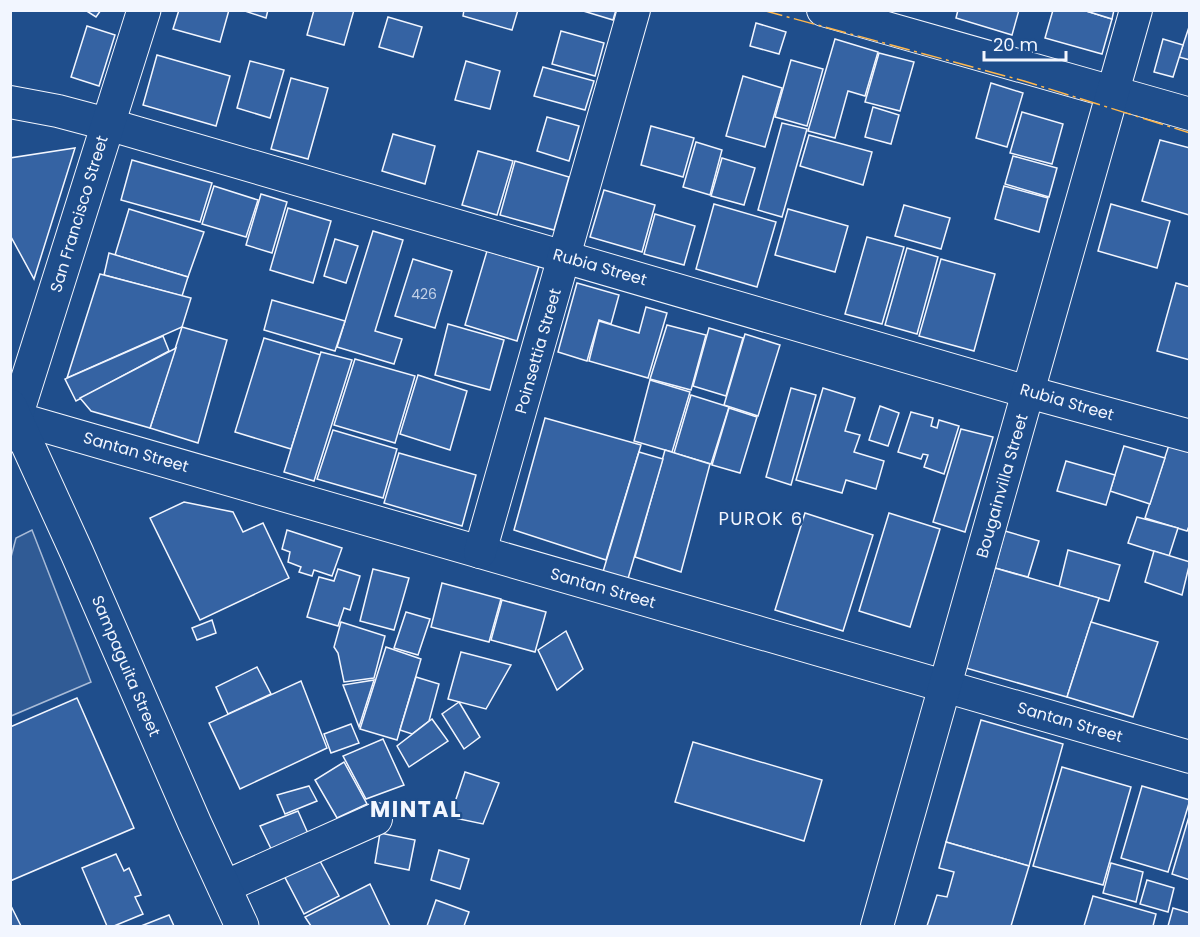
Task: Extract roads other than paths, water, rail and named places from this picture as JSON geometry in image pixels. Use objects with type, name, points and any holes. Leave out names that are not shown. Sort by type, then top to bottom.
[{"type":"main road","name":"San Francisco Street","points":[[12,420],[144,10]]},
{"type":"main road","name":"Sampaguita Street","points":[[12,420],[77,553],[242,927]]},
{"type":"street","name":"Poinsettia Street","points":[[480,552],[634,10]]},
{"type":"street","points":[[823,10],[1190,114]]},
{"type":"street","name":"Bougainvilla Street","points":[[877,927],[1136,10]]},
{"type":"street","name":"Rubia Street","points":[[10,102],[58,111],[107,124],[1029,392],[1190,436]]},
{"type":"street","name":"Santan Street","points":[[12,420],[480,552],[1190,757]]},
{"type":"street","points":[[224,887],[376,819]]},
{"type":"district","name":"PUROK 6","points":[[761,518]]},
{"type":"district","name":"MINTAL","points":[[416,809]]}]
